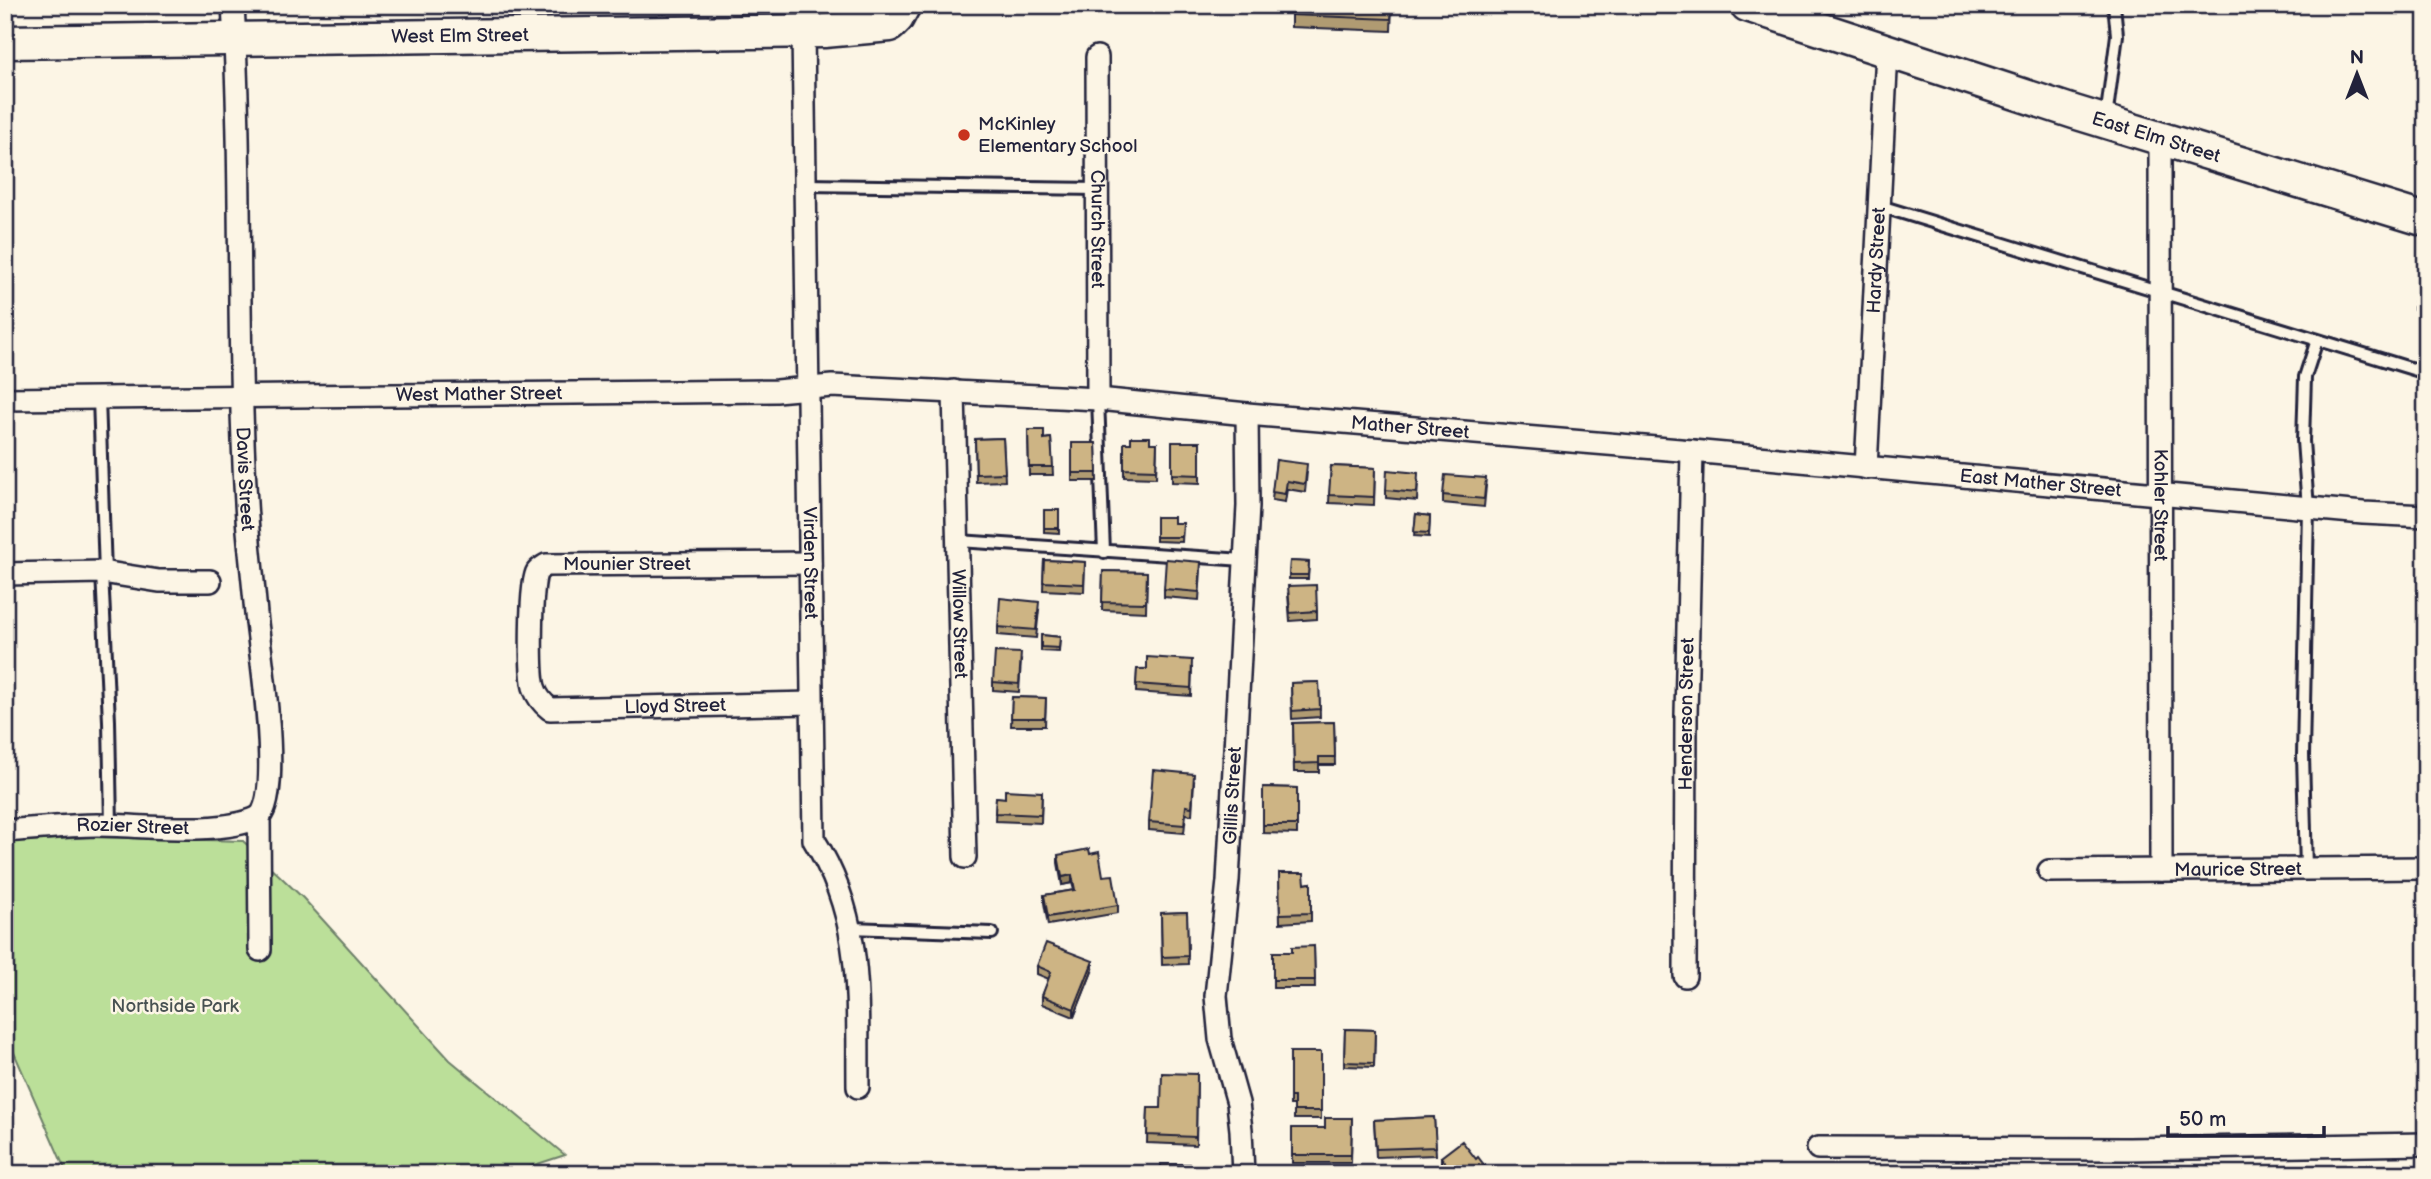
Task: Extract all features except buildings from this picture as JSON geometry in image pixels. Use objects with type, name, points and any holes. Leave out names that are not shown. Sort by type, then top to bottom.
[{"type":"street","name":"Davis Street","points":[[233,5],[239,117],[246,504],[271,779],[268,800],[259,817],[260,950]]},
{"type":"street","name":"West Elm Street","points":[[5,43],[803,31],[890,25],[904,5]]},
{"type":"street","points":[[1746,5],[1887,51]]},
{"type":"street","name":"Virden Street","points":[[803,31],[814,841],[829,864],[845,904],[850,928],[856,979],[858,1087]]},
{"type":"street","name":"East Elm Street","points":[[1887,51],[2105,122],[2426,220]]},
{"type":"street","name":"Hardy Street","points":[[1866,468],[1887,51]]},
{"type":"street","name":"Church Street","points":[[1097,57],[1098,399]]},
{"type":"street","name":"Kohler Street","points":[[2160,139],[2161,870]]},
{"type":"street","name":"West Mather Street","points":[[5,399],[776,391],[832,386],[954,391]]},
{"type":"street","name":"Mather Street","points":[[954,391],[1098,399],[1866,468]]},
{"type":"street","name":"Willow Street","points":[[954,391],[965,857]]},
{"type":"street","name":"Gillis Street","points":[[1243,1174],[1237,1103],[1220,1039],[1216,996],[1228,881],[1250,468],[1247,414]]},
{"type":"street","name":"Henderson Street","points":[[1685,976],[1686,715],[1692,451]]},
{"type":"street","name":"East Mather Street","points":[[1866,468],[2308,508],[2426,516]]},
{"type":"street","name":"Mounier Street","points":[[541,703],[534,686],[533,587],[537,572],[546,565],[810,563]]},
{"type":"street","points":[[5,574],[103,573],[159,581],[209,581]]},
{"type":"street","name":"Lloyd Street","points":[[541,703],[550,709],[812,703]]},
{"type":"street","name":"Rozier Street","points":[[5,831],[111,825],[213,827],[248,822],[259,817]]},
{"type":"street","name":"Maurice Street","points":[[2049,871],[2426,868]]},
{"type":"street","points":[[1818,1148],[2129,1149],[2426,1144]]},
{"type":"lane","points":[[2105,122],[2118,35],[2113,5]]},
{"type":"lane","points":[[805,186],[1098,189]]},
{"type":"lane","points":[[1880,206],[2426,373]]},
{"type":"lane","points":[[2306,869],[2302,755],[2308,508],[2303,441],[2305,377],[2317,340]]},
{"type":"lane","points":[[99,398],[111,825]]},
{"type":"lane","points":[[1098,399],[1104,552]]},
{"type":"lane","points":[[958,541],[1244,559]]},
{"type":"lane","points":[[850,928],[992,933]]},
{"type":"green space","name":"Northside Park","points":[[94,837],[243,841],[303,898],[450,1060],[565,1155],[507,1174],[67,1174],[5,1032],[5,842]]},
{"type":"place","name":"McKinley Elementary School","points":[[964,135]]}]
